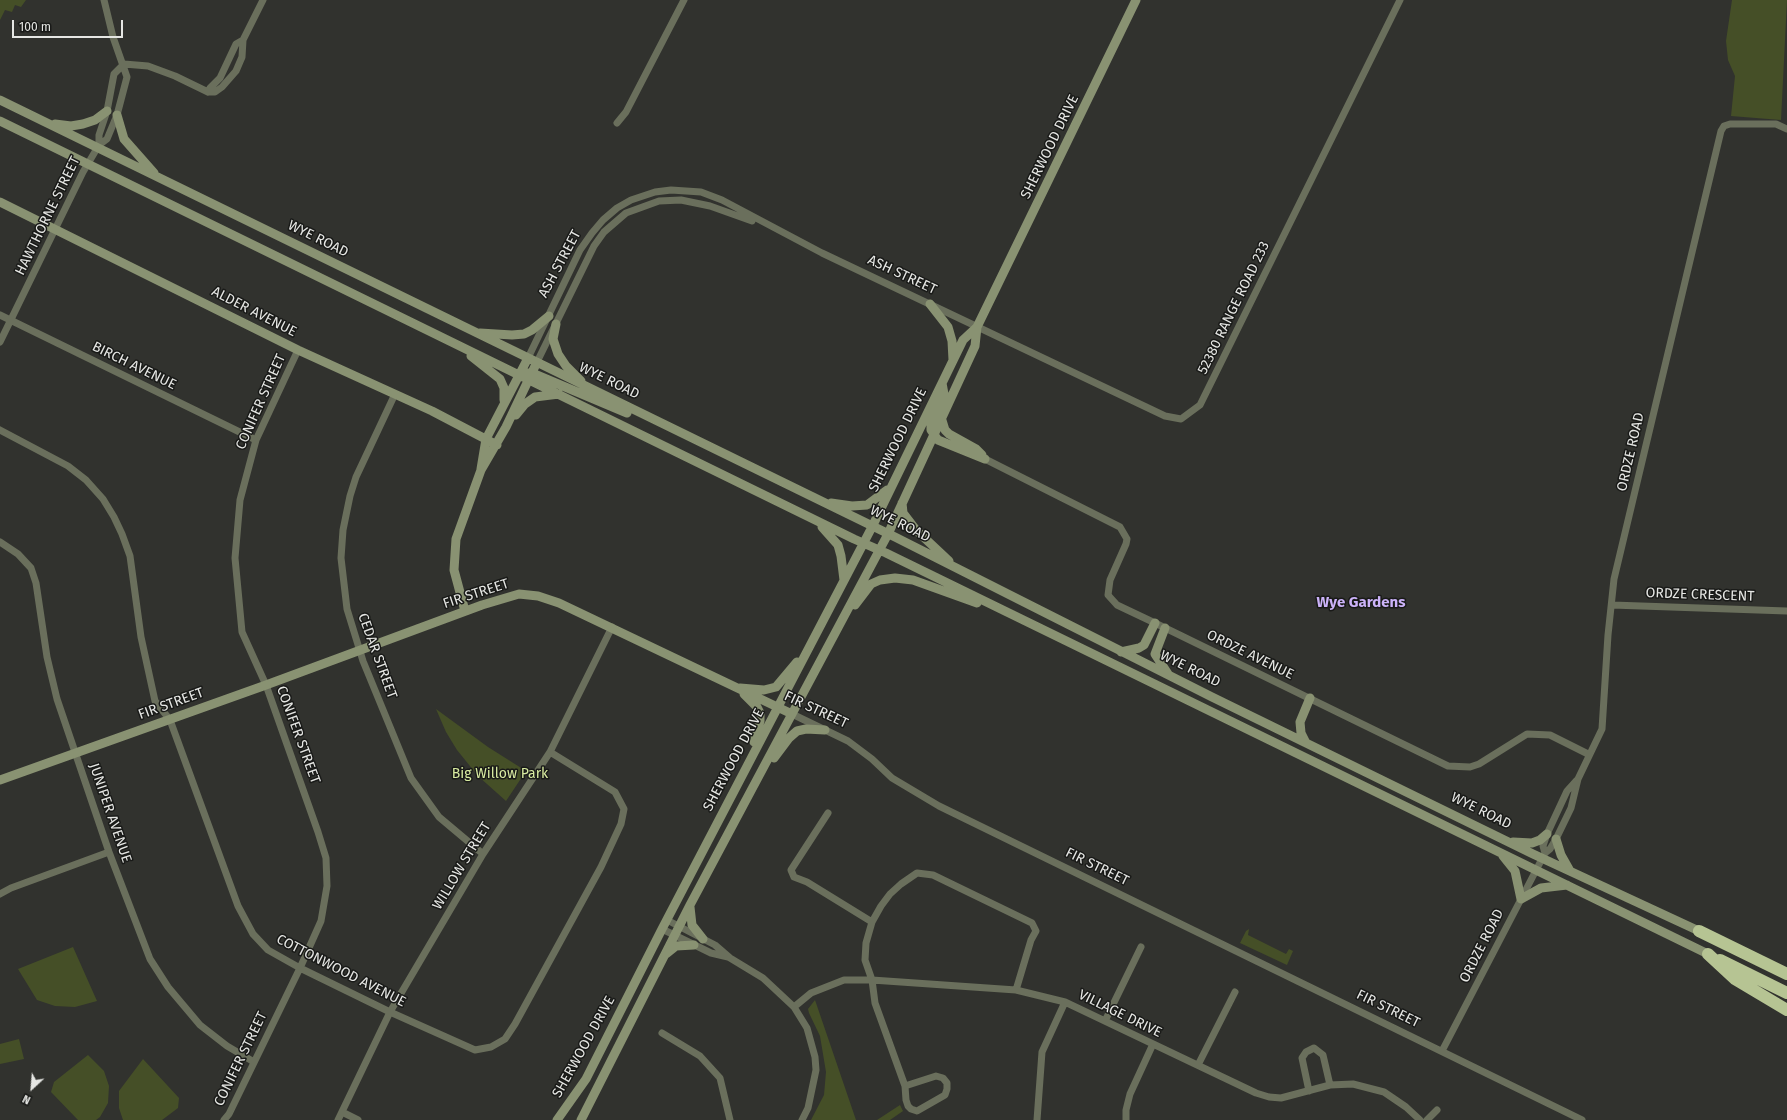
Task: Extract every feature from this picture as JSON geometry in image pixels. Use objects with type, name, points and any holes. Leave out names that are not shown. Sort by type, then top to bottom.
[{"type":"highway","name":"WYE ROAD","points":[[1698,931],[1787,974]]},
{"type":"highway","name":"WYE ROAD","points":[[1708,954],[1787,992]]},
{"type":"highway","points":[[1708,954],[1735,979],[1787,1010]]},
{"type":"main road","name":"SHERWOOD DRIVE","points":[[581,1120],[690,905],[888,534],[975,346],[977,327],[1136,0]]},
{"type":"main road","name":"WYE ROAD","points":[[0,100],[48,124],[98,146],[159,179],[888,534],[1121,652],[1306,743],[1510,842],[1543,855],[1570,871],[1698,931]]},
{"type":"main road","points":[[48,124],[71,126],[83,124],[95,120],[107,111]]},
{"type":"main road","points":[[117,115],[124,139],[159,179]]},
{"type":"main road","name":"WYE ROAD","points":[[0,121],[519,375],[530,376],[561,394],[815,520],[1020,618],[1708,954]]},
{"type":"main road","name":"ALDER AVENUE","points":[[0,202],[298,350],[395,394],[497,445]]},
{"type":"main road","points":[[930,304],[948,327],[952,341],[953,360]]},
{"type":"main road","points":[[474,333],[512,335],[524,334],[532,330],[549,316]]},
{"type":"main road","points":[[556,324],[552,339],[558,354],[566,366],[588,387]]},
{"type":"main road","name":"SHERWOOD DRIVE","points":[[557,1120],[586,1079],[748,763],[778,708],[862,543],[872,527],[963,340],[977,327]]},
{"type":"main road","points":[[456,344],[500,379],[504,388],[504,405]]},
{"type":"main road","name":"ASH STREET","points":[[465,611],[454,570],[454,555],[461,523],[481,470],[486,439],[528,358]]},
{"type":"main road","name":"ASH STREET","points":[[481,470],[497,445],[537,362]]},
{"type":"main road","points":[[530,376],[630,414],[641,413]]},
{"type":"main road","points":[[942,383],[944,394],[930,428],[933,434],[938,440],[985,459]]},
{"type":"main road","points":[[506,427],[525,404],[535,397],[561,394]]},
{"type":"main road","points":[[941,417],[945,430],[976,449],[985,459]]},
{"type":"main road","points":[[816,499],[843,505],[867,505],[879,498],[891,487]]},
{"type":"main road","points":[[902,502],[903,513],[916,530],[960,570]]},
{"type":"main road","points":[[815,520],[838,545],[844,580]]},
{"type":"main road","points":[[826,649],[841,630],[867,587],[887,578],[913,580],[1020,618]]},
{"type":"main road","name":"FIR STREET","points":[[0,780],[266,685],[358,649],[465,611],[519,594],[538,596],[560,603],[792,714]]},
{"type":"main road","points":[[1121,652],[1135,650],[1144,645],[1155,623]]},
{"type":"main road","points":[[1165,628],[1155,654],[1159,662],[1171,676]]},
{"type":"main road","points":[[737,688],[764,690],[776,687],[807,650]]},
{"type":"main road","points":[[737,688],[757,707],[760,713],[760,721],[748,763]]},
{"type":"main road","points":[[1306,743],[1301,733],[1300,722],[1310,698]]},
{"type":"main road","points":[[753,788],[782,747],[795,732],[806,729],[825,730]]},
{"type":"main road","points":[[1510,842],[1532,843],[1540,840],[1546,834]]},
{"type":"main road","points":[[1556,839],[1561,855],[1570,871]]},
{"type":"main road","points":[[1501,853],[1515,871],[1521,899],[1540,888],[1568,885]]},
{"type":"main road","points":[[690,905],[692,925],[703,939]]},
{"type":"main road","points":[[664,956],[676,946],[694,945]]},
{"type":"street","points":[[98,146],[108,139],[117,115],[127,77],[124,64],[113,37],[104,0]]},
{"type":"street","points":[[98,146],[98,135],[107,111],[114,74],[124,64],[148,66],[175,76],[208,92],[216,92],[236,70],[242,57],[243,40],[263,0]]},
{"type":"street","points":[[616,123],[626,112],[684,0]]},
{"type":"street","name":"52380 RANGE ROAD 233","points":[[977,327],[1165,416],[1181,419],[1200,405],[1400,0]]},
{"type":"street","points":[[208,92],[220,78],[236,44],[243,40]]},
{"type":"street","name":"ORDZE ROAD","points":[[1442,1051],[1543,855],[1550,849],[1556,839],[1571,808],[1578,779],[1588,754],[1602,729],[1608,635],[1614,578],[1721,131],[1724,126],[1734,124],[1776,124],[1787,129]]},
{"type":"street","name":"HAWTHORNE STREET","points":[[0,342],[88,163],[98,146]]},
{"type":"street","name":"ASH STREET","points":[[528,358],[580,250],[592,233],[617,208],[631,200],[655,192],[671,190],[701,192],[722,200],[771,227],[977,327]]},
{"type":"street","name":"ASH STREET","points":[[537,362],[594,246],[604,232],[626,213],[659,201],[681,200],[710,206],[771,227]]},
{"type":"street","name":"BIRCH AVENUE","points":[[0,315],[256,440]]},
{"type":"street","name":"CONIFER STREET","points":[[224,1120],[300,968],[321,921],[325,905],[328,871],[323,846],[266,685],[242,632],[235,558],[236,530],[240,500],[256,440],[298,350]]},
{"type":"street","name":"CEDAR STREET","points":[[395,394],[356,477],[343,530],[341,558],[347,609],[358,649],[411,778],[439,816],[484,854]]},
{"type":"street","name":"COTTONWOOD AVENUE","points":[[0,430],[68,466],[86,480],[103,499],[114,517],[130,556],[141,637],[156,701],[170,720],[238,906],[253,934],[268,950],[300,968],[390,1012],[475,1050],[491,1047],[505,1039],[515,1024],[601,867],[622,824],[624,809],[615,792],[550,752]]},
{"type":"street","name":"ORDZE AVENUE","points":[[985,459],[1120,527],[1127,539],[1110,580],[1108,595],[1117,604],[1165,628],[1448,766],[1470,767],[1479,764],[1527,734],[1550,735],[1588,754]]},
{"type":"street","name":"JUNIPER AVENUE","points":[[0,542],[18,554],[31,568],[36,584],[46,657],[57,699],[109,852],[141,939],[153,964],[168,987],[200,1025],[227,1046],[254,1062]]},
{"type":"street","name":"ORDZE CRESCENT","points":[[1612,606],[1787,611]]},
{"type":"street","name":"WILLOW STREET","points":[[338,1120],[390,1012],[484,854],[550,752],[612,627]]},
{"type":"street","name":"FIR STREET","points":[[792,714],[858,748],[892,778],[921,796],[1582,1120]]},
{"type":"street","name":"ORDZE ROAD","points":[[1543,855],[1543,846],[1546,834],[1567,791],[1578,779]]},
{"type":"street","points":[[828,813],[791,870],[794,877],[807,882],[872,922]]},
{"type":"street","points":[[0,894],[11,888],[109,852]]},
{"type":"street","points":[[905,1086],[936,1076],[943,1078],[947,1083],[947,1089],[945,1095],[917,1111],[908,1106],[905,1086],[875,1003],[872,980],[865,960],[866,943],[872,922],[880,906],[901,884],[917,873],[933,875],[1032,923],[1036,931],[1031,940],[1016,990]]},
{"type":"street","points":[[667,920],[715,945],[730,958],[763,978],[794,1007],[807,1028],[815,1057],[816,1070],[808,1108],[802,1120]]},
{"type":"street","points":[[662,929],[711,953],[730,958]]},
{"type":"street","points":[[1104,1021],[1141,947]]},
{"type":"street","name":"VILLAGE DRIVE","points":[[794,1007],[811,994],[844,980],[872,980],[1016,990],[1065,1002],[1256,1093],[1269,1097],[1281,1098],[1330,1085],[1353,1084],[1384,1092],[1406,1107],[1420,1120]]},
{"type":"street","points":[[1198,1066],[1235,992]]},
{"type":"street","points":[[1037,1120],[1042,1052],[1065,1002]]},
{"type":"street","points":[[662,1033],[700,1056],[720,1078],[730,1120]]},
{"type":"street","points":[[1126,1120],[1126,1110],[1130,1094],[1153,1044]]},
{"type":"street","points":[[1309,1091],[1302,1058],[1306,1052],[1314,1048],[1323,1055],[1330,1085]]},
{"type":"street","points":[[1427,1120],[1437,1110]]},
{"type":"street","points":[[342,1112],[358,1120]]},
{"type":"green space","points":[[0,0],[26,0],[21,7],[15,5],[12,12],[5,10],[0,20]]},
{"type":"green space","points":[[1732,0],[1787,0],[1781,120],[1731,116],[1735,76],[1728,60],[1726,41]]},
{"type":"green space","name":"Big Willow Park","points":[[436,709],[488,747],[526,771],[506,801],[478,776],[457,750],[446,732]]},
{"type":"green space","points":[[1249,929],[1248,935],[1286,954],[1289,949],[1293,951],[1287,965],[1240,943],[1246,931]]},
{"type":"green space","points":[[73,947],[97,1001],[75,1007],[55,1006],[37,1000],[18,969]]},
{"type":"green space","points":[[815,1000],[856,1120],[811,1120],[824,1095],[826,1072],[820,1036],[808,1009]]},
{"type":"green space","points":[[19,1039],[24,1059],[0,1064],[0,1044]]},
{"type":"green space","points":[[88,1055],[104,1071],[109,1086],[108,1103],[100,1117],[96,1120],[78,1120],[51,1092],[54,1082]]},
{"type":"green space","points":[[143,1059],[179,1098],[178,1108],[162,1120],[123,1120],[119,1108],[119,1091]]},
{"type":"green space","points":[[900,1105],[903,1111],[890,1120],[877,1120]]},
{"type":"district","name":"Wye Gardens","points":[[1361,603]]}]
